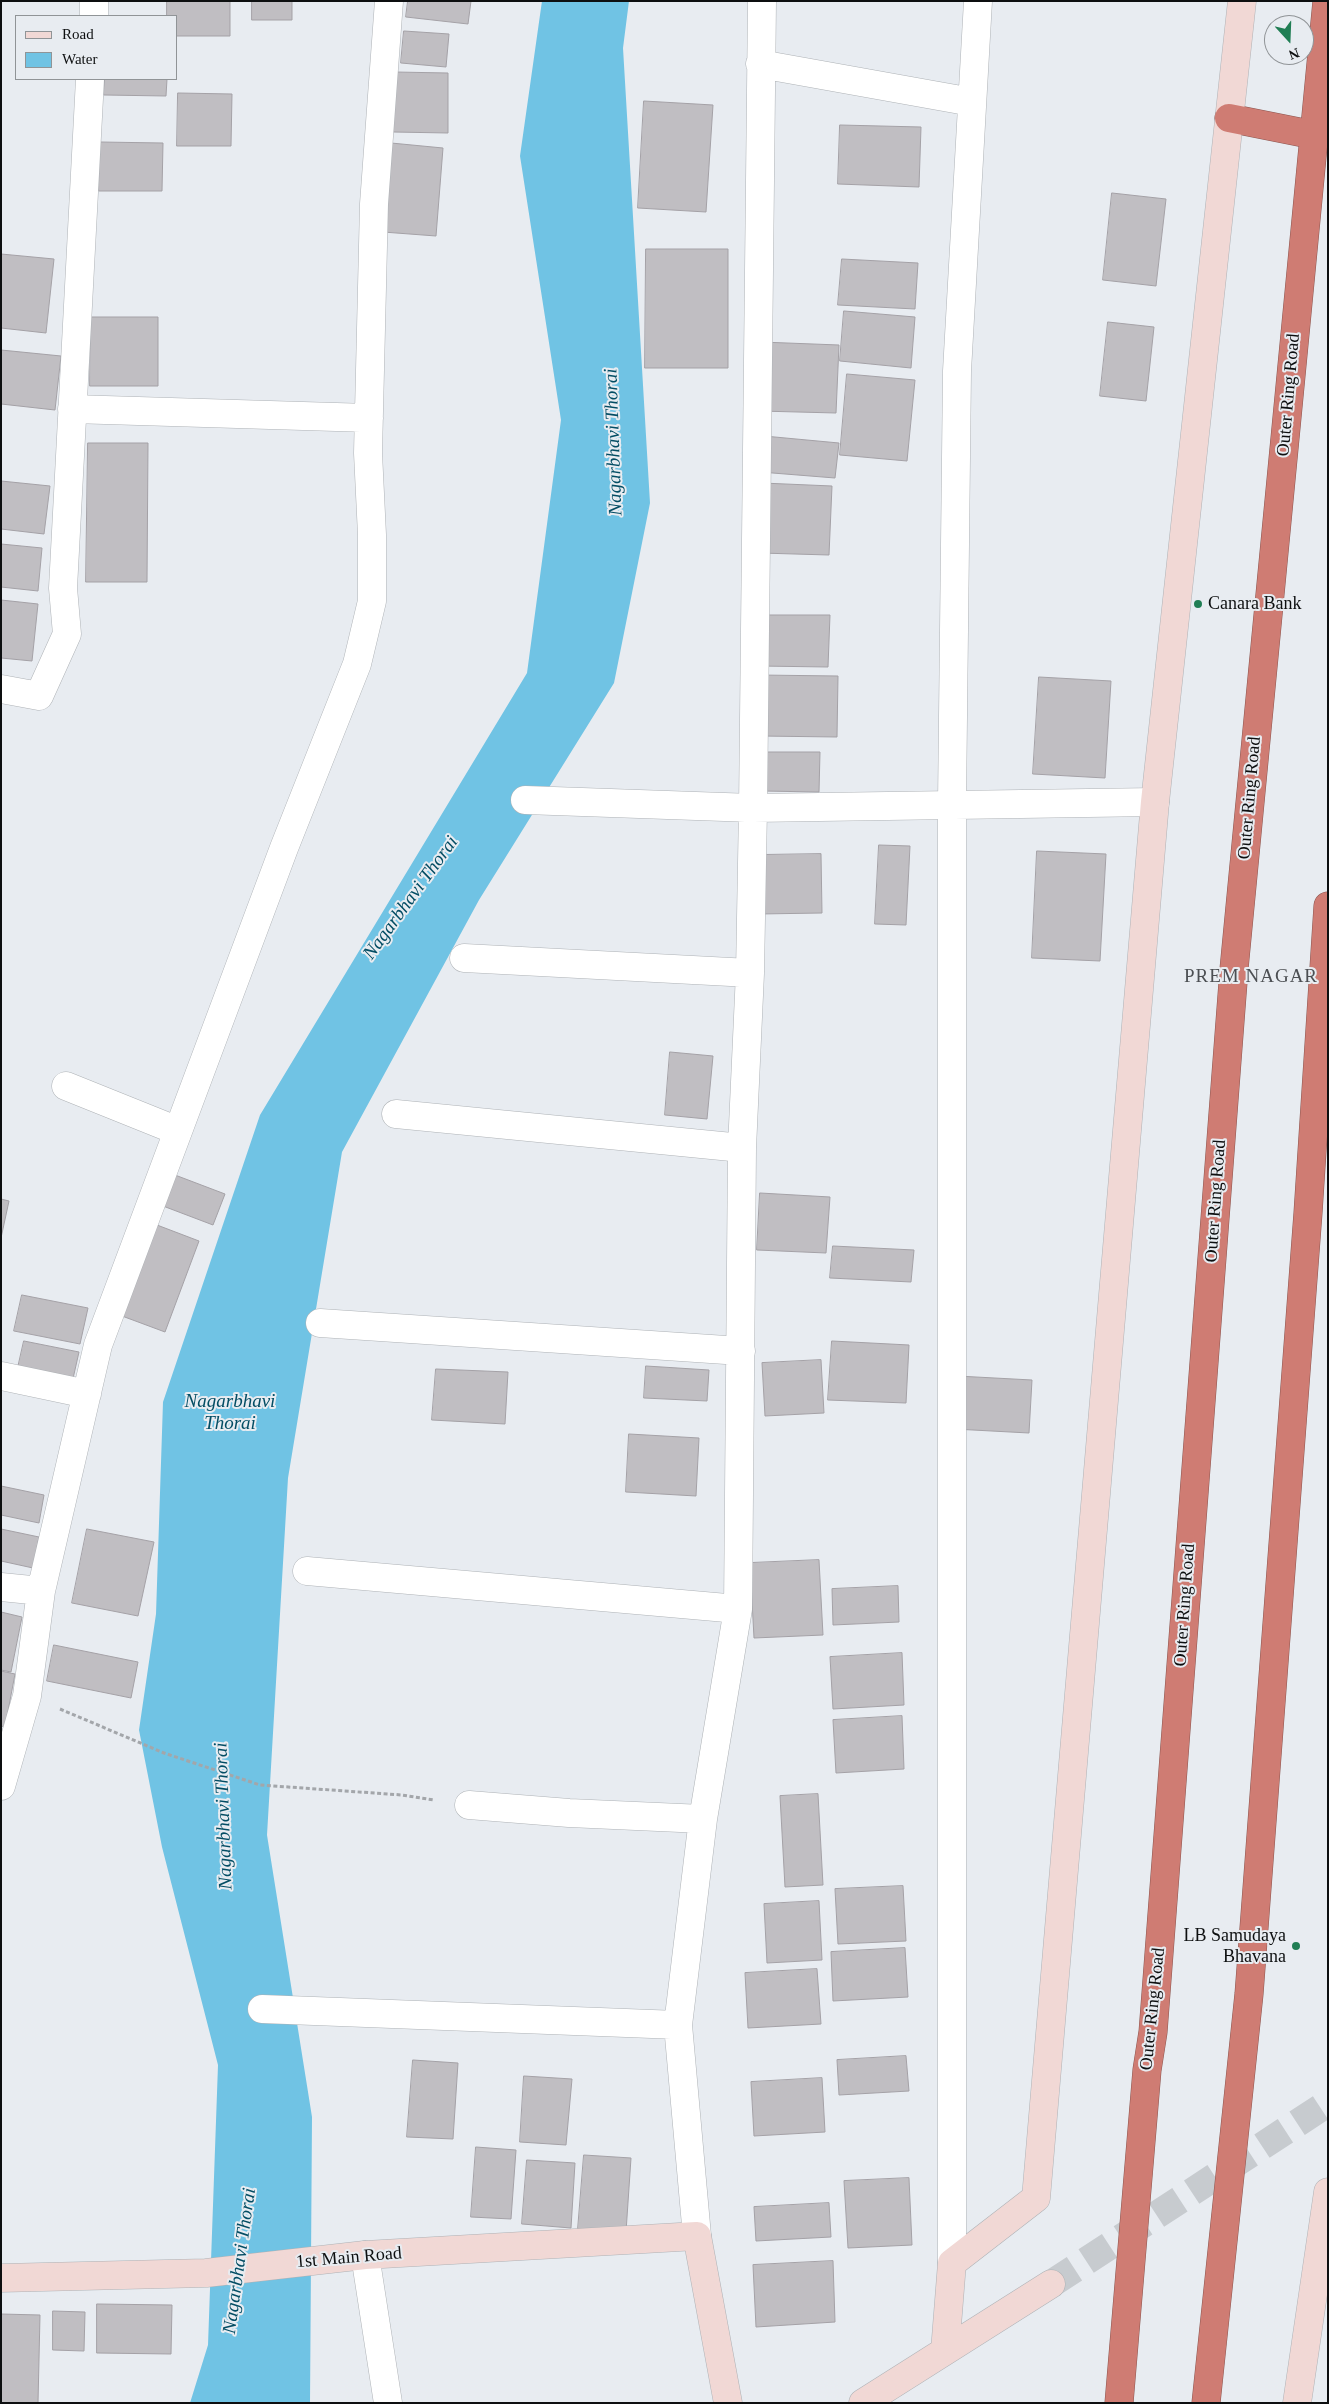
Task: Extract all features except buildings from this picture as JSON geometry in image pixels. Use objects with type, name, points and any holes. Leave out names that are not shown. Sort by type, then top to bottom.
[{"type":"highway","name":"Outer Ring Road","points":[[1119,2403],[1147,2070],[1153,2032],[1234,969],[1327,1]]},
{"type":"highway","points":[[1230,118],[1314,135]]},
{"type":"highway","points":[[1206,2403],[1250,1986],[1308,1213],[1328,906]]},
{"type":"street","points":[[94,1],[94,15]]},
{"type":"street","points":[[1,1786],[6,1756],[27,1696],[41,1591],[98,1345],[284,848],[357,664],[372,601],[369,418],[374,204],[389,1]]},
{"type":"street","points":[[728,2403],[697,2236],[678,2025],[703,1819],[738,1609],[742,1148],[750,972],[753,808],[762,1]]},
{"type":"street","points":[[945,2351],[952,2263],[952,803],[957,371],[978,1]]},
{"type":"street","points":[[952,2263],[1036,2198],[1155,802],[1242,1]]},
{"type":"street","points":[[760,64],[972,102]]},
{"type":"street","points":[[1,689],[39,696],[67,634],[64,588],[90,80]]},
{"type":"street","points":[[72,409],[369,418]]},
{"type":"street","points":[[525,800],[753,808],[952,803],[1155,802]]},
{"type":"street","points":[[464,958],[750,972]]},
{"type":"street","points":[[66,1086],[178,1131]]},
{"type":"street","points":[[396,1114],[742,1148]]},
{"type":"street","points":[[320,1323],[741,1350]]},
{"type":"street","points":[[1,1376],[87,1394]]},
{"type":"street","points":[[307,1571],[738,1609]]},
{"type":"street","points":[[1,1587],[41,1591]]},
{"type":"street","points":[[469,1805],[569,1813],[703,1819]]},
{"type":"street","points":[[262,2009],[678,2025]]},
{"type":"street","points":[[1297,2403],[1326,2221],[1328,2192]]},
{"type":"street","name":"1st Main Road","points":[[1,2278],[206,2273],[365,2255],[697,2236]]},
{"type":"street","points":[[365,2255],[388,2403]]},
{"type":"street","points":[[863,2403],[1051,2284]]},
{"type":"path","points":[[27,1696],[164,1753],[260,1785],[402,1795],[469,1805]]},
{"type":"water","name":"Nagarbhavi Thorai","points":[[542,1],[629,1],[623,48],[650,503],[614,683],[479,900],[342,1152],[288,1478],[267,1835],[312,2117],[310,2403],[190,2403],[208,2345],[218,2065],[162,1847],[139,1730],[156,1614],[163,1402],[260,1115],[527,673],[561,420],[520,156]]},
{"type":"tunnel","points":[[1051,2284],[1328,2103]]},
{"type":"place","name":"Canara Bank","points":[[1198,604]]},
{"type":"place","name":"LB Samudaya Bhavana","points":[[1296,1946]]},
{"type":"district","name":"PREM NAGAR","points":[[1251,977]]}]
